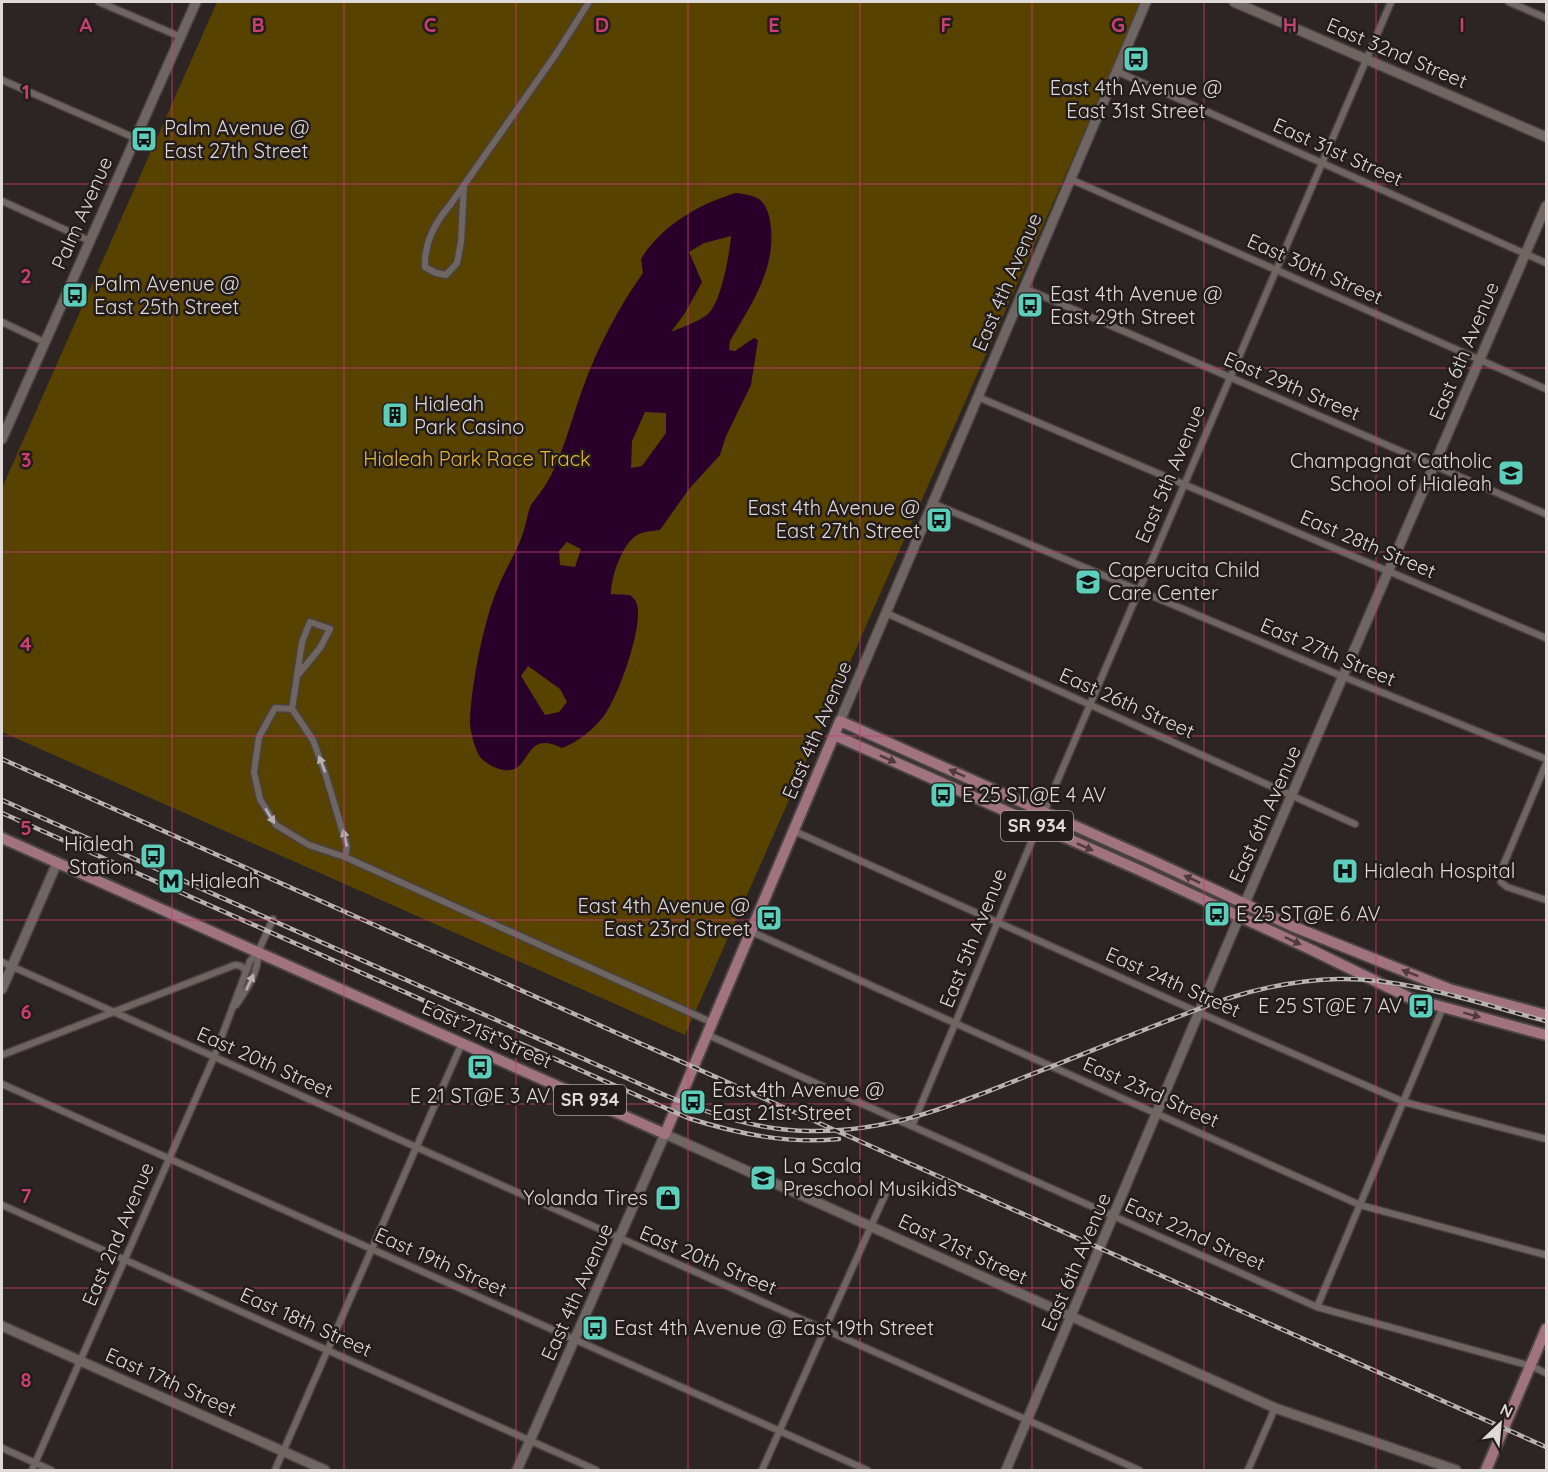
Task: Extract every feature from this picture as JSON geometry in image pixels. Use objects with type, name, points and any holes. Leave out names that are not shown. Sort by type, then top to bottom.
[{"type":"main road","name":"Palm Avenue","points":[[2,439],[196,2]]},
{"type":"main road","name":"East 4th Avenue","points":[[517,1470],[620,1240],[708,1035],[1146,2]]},
{"type":"main road","name":"East 32nd Street","points":[[1234,2],[1546,137]]},
{"type":"main road","name":"East 6th Avenue","points":[[1006,1470],[1245,903],[1546,206]]},
{"type":"main road","name":"SR 934","points":[[840,721],[1292,926],[1449,989],[1546,1015]]},
{"type":"main road","name":"SR 934","points":[[834,735],[1240,916],[1410,998],[1546,1035]]},
{"type":"main road","name":"East 21st Street","points":[[2,838],[1275,1408],[1456,1470]]},
{"type":"main road","points":[[2,989],[57,863]]},
{"type":"main road","name":"East 17th Street","points":[[2,1326],[325,1470]]},
{"type":"main road","points":[[1486,1470],[1546,1329]]},
{"type":"street","points":[[99,2],[180,37]]},
{"type":"street","points":[[464,185],[461,242],[457,263],[446,275],[436,273],[425,267],[425,258],[428,241],[436,222],[556,54],[589,2]]},
{"type":"street","name":"East 5th Avenue","points":[[912,1126],[1138,590],[1365,59],[1392,2]]},
{"type":"street","points":[[1509,2],[1546,18]]},
{"type":"street","name":"East 31st Street","points":[[1116,71],[1546,263]]},
{"type":"street","points":[[2,80],[135,138]]},
{"type":"street","name":"East 30th Street","points":[[1070,179],[1546,389]]},
{"type":"street","points":[[2,201],[90,241]]},
{"type":"street","name":"East 29th Street","points":[[1024,288],[1546,514]]},
{"type":"street","points":[[2,322],[45,342]]},
{"type":"street","name":"East 28th Street","points":[[978,397],[1546,638]]},
{"type":"street","name":"East 27th Street","points":[[932,503],[1546,761]]},
{"type":"street","name":"East 26th Street","points":[[886,613],[1355,824]]},
{"type":"street","points":[[297,676],[320,648],[330,629],[309,622],[302,642],[292,709],[313,740],[325,773],[347,846],[345,857]]},
{"type":"street","points":[[292,709],[275,708],[259,737],[254,772],[260,799],[276,825],[309,845],[345,857],[713,1023]]},
{"type":"street","points":[[1546,761],[1500,873],[1501,882],[1507,887],[1546,900]]},
{"type":"street","name":"East 24th Street","points":[[794,831],[1404,1102],[1546,1139]]},
{"type":"street","points":[[258,952],[273,919]]},
{"type":"street","name":"East 23rd Street","points":[[752,932],[1360,1205],[1546,1255]]},
{"type":"street","name":"East 2nd Avenue","points":[[32,1470],[214,1057],[250,961],[258,952]]},
{"type":"street","name":"East 2nd Avenue","points":[[233,1010],[246,991],[258,964],[258,952]]},
{"type":"street","name":"East 20th Street","points":[[2,962],[1139,1470]]},
{"type":"street","points":[[2,1055],[235,965],[241,966],[246,971]]},
{"type":"street","points":[[1317,1307],[1443,1007]]},
{"type":"street","name":"East 22nd Street","points":[[708,1035],[1317,1307],[1531,1366],[1546,1373]]},
{"type":"street","points":[[275,1470],[462,1043]]},
{"type":"street","name":"East 19th Street","points":[[2,1084],[867,1470]]},
{"type":"street","points":[[762,1470],[889,1186]]},
{"type":"street","name":"East 18th Street","points":[[2,1205],[596,1470]]},
{"type":"street","points":[[1248,1470],[1275,1408]]},
{"type":"street","points":[[2,1448],[51,1470]]},
{"type":"green space","name":"Hialeah Park Race Track","points":[[217,2],[1142,2],[685,1035],[2,732],[2,488]]},
{"type":"shaded area","points":[[736,193],[759,199],[765,205],[770,221],[771,244],[765,274],[760,288],[730,341],[729,350],[735,351],[754,338],[758,340],[751,385],[726,436],[720,455],[689,489],[660,530],[637,535],[622,553],[618,562],[611,594],[630,595],[636,601],[638,612],[634,643],[609,708],[594,727],[574,742],[562,748],[549,743],[539,744],[518,767],[510,770],[499,769],[480,757],[473,740],[470,722],[479,652],[493,599],[520,542],[531,505],[555,466],[602,341],[643,273],[641,259],[660,236],[682,217]],"holes":[[[731,236],[721,288],[713,307],[706,316],[671,332],[685,313],[702,282],[689,252],[704,243]],[[645,412],[666,413],[666,433],[642,466],[631,468],[632,441]],[[567,542],[581,549],[575,567],[560,565],[559,551]],[[528,666],[560,689],[567,702],[559,712],[545,715],[521,676]]]},
{"type":"railway","points":[[2,759],[1546,1447]]},
{"type":"railway","points":[[2,800],[667,1096],[722,1116],[778,1129],[844,1130],[871,1127],[922,1115],[972,1098],[1226,999],[1296,983],[1339,979],[1392,983],[1444,993],[1546,1021]]},
{"type":"railway","points":[[2,813],[688,1118],[725,1129],[782,1139],[839,1139]]},
{"type":"place","name":"East 4th Avenue @ East 31st Street","points":[[1136,59]]},
{"type":"place","name":"Palm Avenue @ East 27th Street","points":[[144,139]]},
{"type":"place","name":"Palm Avenue @ East 25th Street","points":[[75,295]]},
{"type":"place","name":"East 4th Avenue @ East 29th Street","points":[[1030,305]]},
{"type":"place","name":"Hialeah Park Casino","points":[[395,415]]},
{"type":"place","name":"Champagnat Catholic School of Hialeah","points":[[1511,473]]},
{"type":"place","name":"East 4th Avenue @ East 27th Street","points":[[939,520]]},
{"type":"place","name":"Caperucita Child Care Center","points":[[1088,582]]},
{"type":"place","name":"E 25 ST@E 4 AV","points":[[943,795]]},
{"type":"place","name":"Hialeah Station","points":[[153,856]]},
{"type":"place","name":"Hialeah Hospital","points":[[1345,871]]},
{"type":"place","name":"Hialeah","points":[[171,881]]},
{"type":"place","name":"E 25 ST@E 6 AV","points":[[1217,914]]},
{"type":"place","name":"East 4th Avenue @ East 23rd Street","points":[[769,918]]},
{"type":"place","name":"E 25 ST@E 7 AV","points":[[1421,1006]]},
{"type":"place","name":"E 21 ST@E 3 AV","points":[[480,1067]]},
{"type":"place","name":"East 4th Avenue @ East 21st Street","points":[[693,1102]]},
{"type":"place","name":"La Scala Preschool Musikids","points":[[763,1178]]},
{"type":"place","name":"Yolanda Tires","points":[[668,1198]]},
{"type":"place","name":"East 4th Avenue @ East 19th Street","points":[[595,1328]]}]
